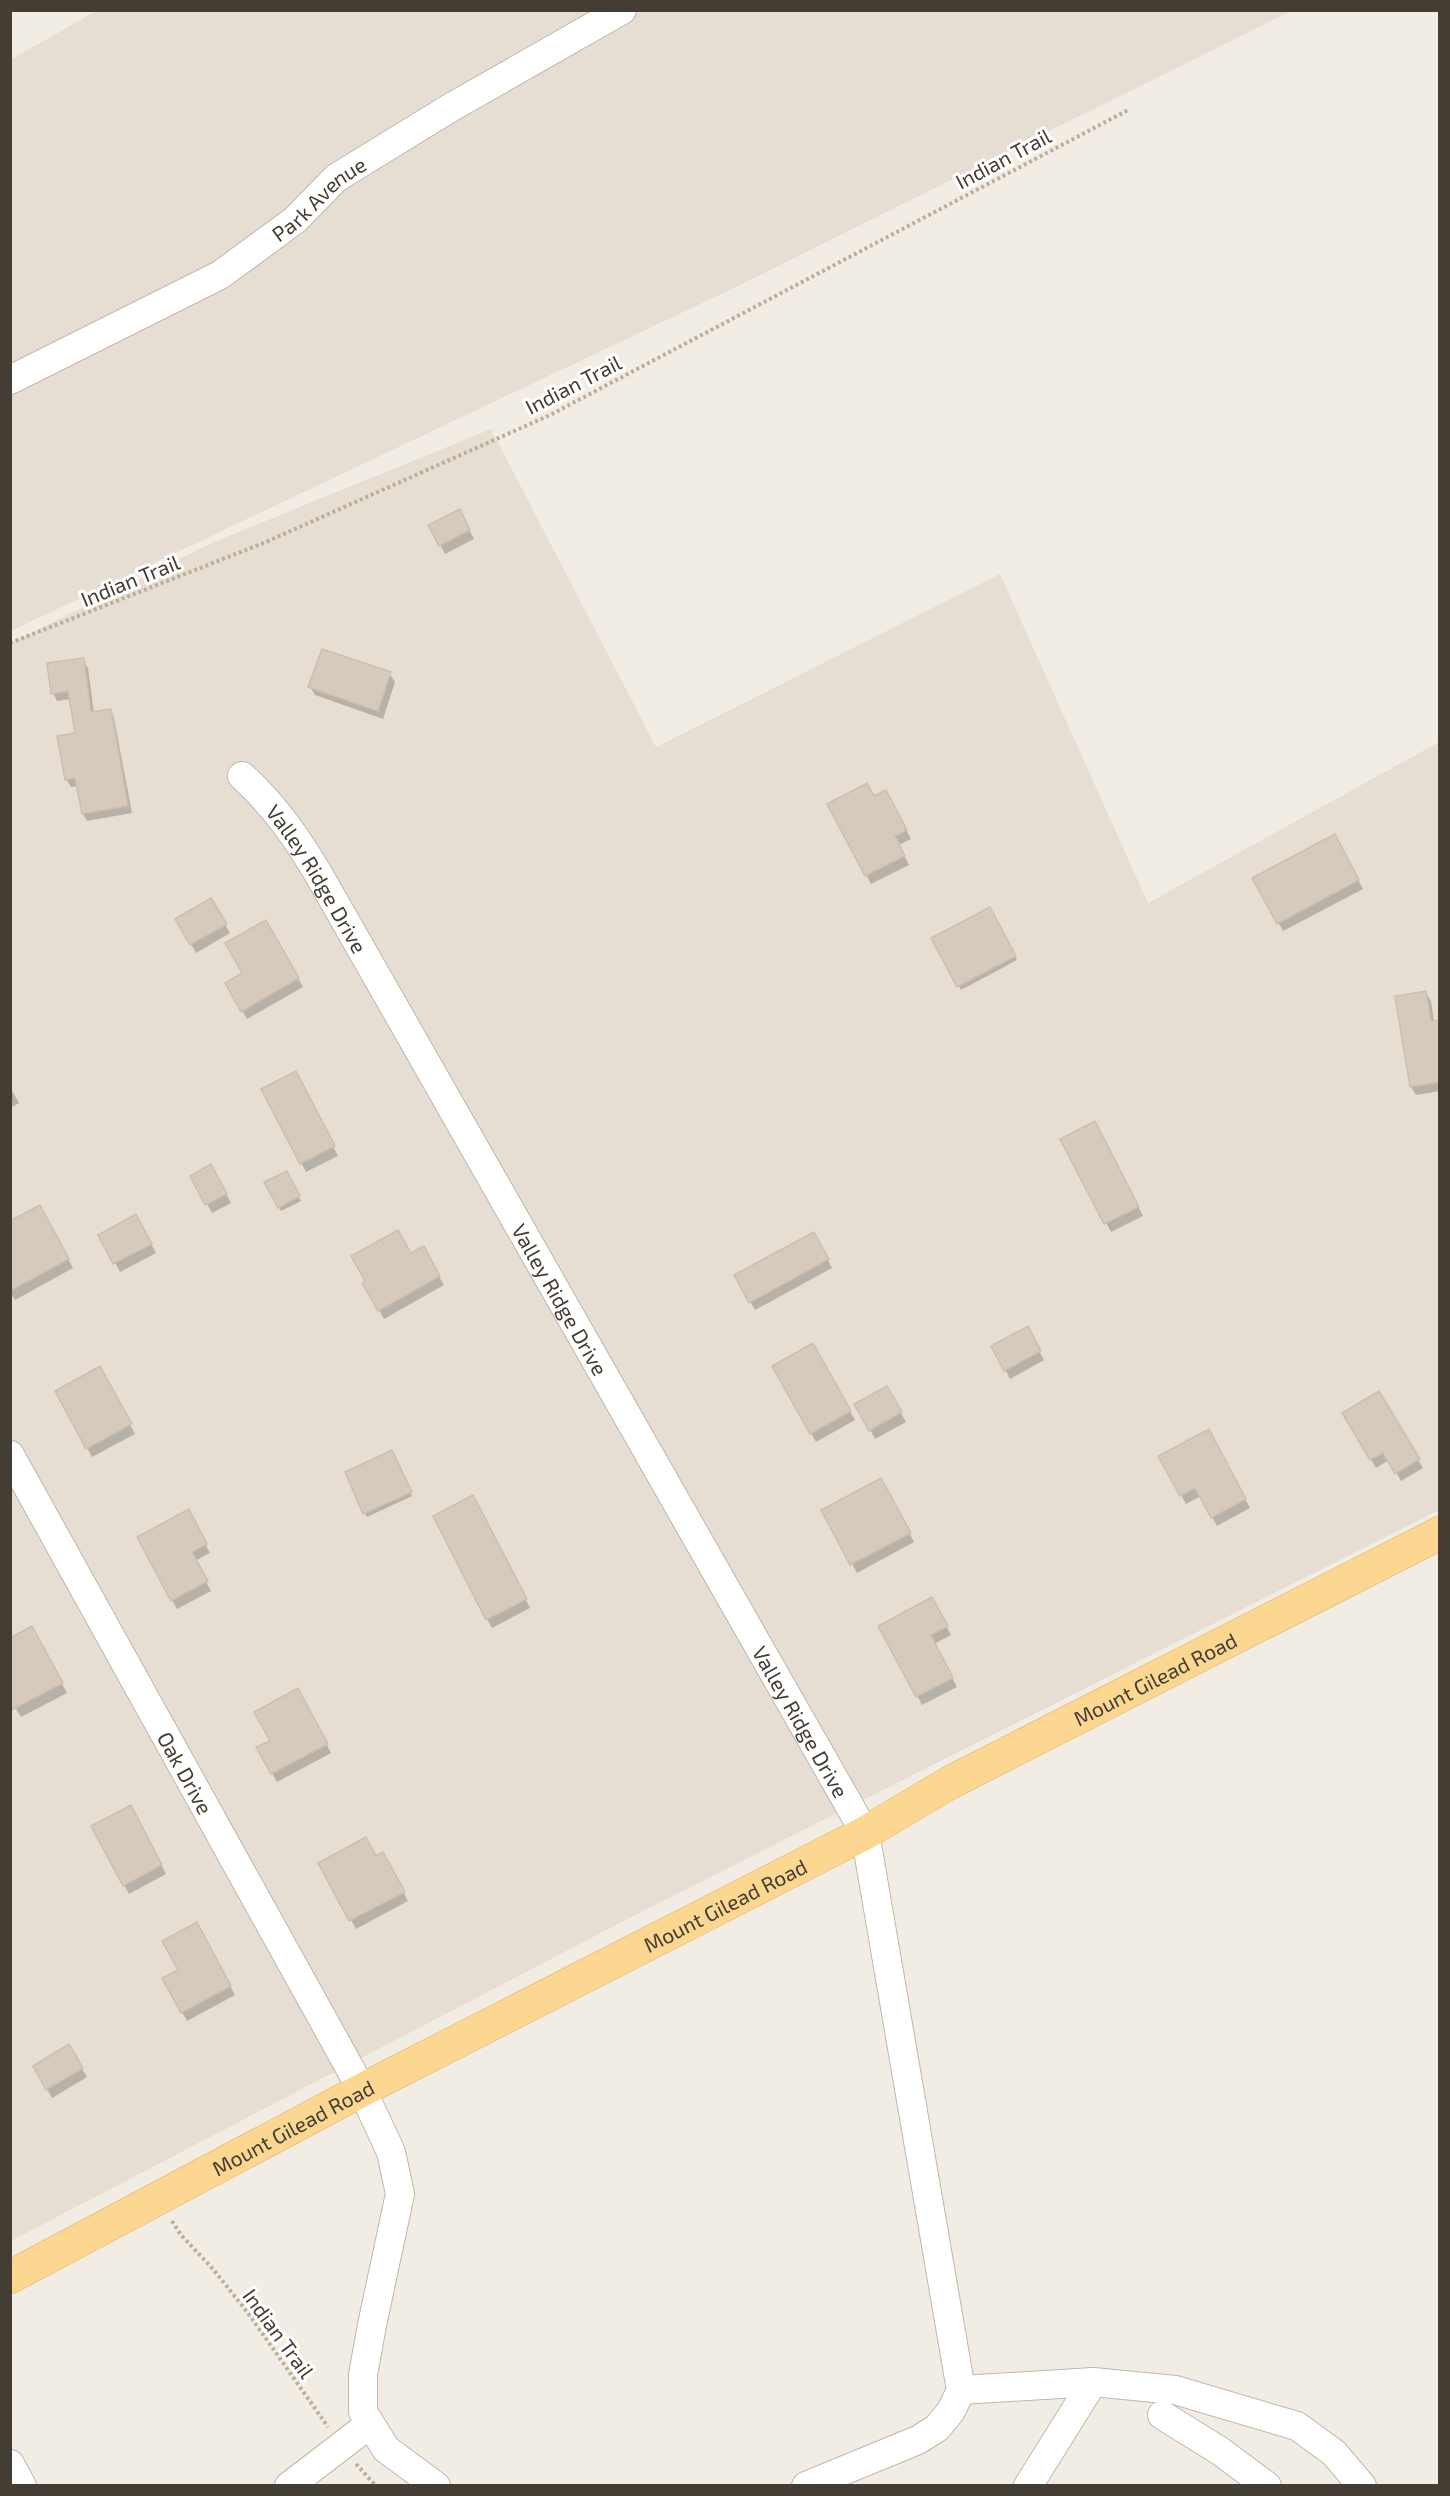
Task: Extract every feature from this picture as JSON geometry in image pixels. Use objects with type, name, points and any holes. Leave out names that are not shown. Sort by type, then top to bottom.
[{"type":"main road","name":"Mount Gilead Road","points":[[10,2277],[362,2090],[865,1833],[962,1777],[1440,1533]]},
{"type":"street","name":"Park Avenue","points":[[10,380],[220,275],[295,220],[336,178],[450,108],[622,10]]},
{"type":"street","name":"Valley Ridge Drive","points":[[242,776],[264,796],[295,834],[865,1833],[961,2390]]},
{"type":"street","name":"Oak Drive","points":[[10,1455],[362,2090],[391,2152],[400,2194],[363,2375],[363,2412],[386,2449],[436,2486]]},
{"type":"street","points":[[1028,2486],[1093,2382]]},
{"type":"street","points":[[806,2486],[918,2440],[937,2428],[951,2411],[961,2390],[1093,2382],[1175,2390],[1297,2426],[1334,2453],[1362,2486]]},
{"type":"street","points":[[1162,2415],[1220,2451],[1267,2486]]},
{"type":"street","points":[[289,2486],[370,2424]]},
{"type":"street","points":[[10,2464],[21,2486]]},
{"type":"path","name":"Indian Trail","points":[[10,643],[266,542],[550,415],[1130,109]]},
{"type":"path","name":"Indian Trail","points":[[159,2198],[181,2235],[213,2269],[248,2313],[342,2445],[376,2486]]},
{"type":"shaded area","points":[[98,10],[1291,11],[734,288],[11,631],[10,60]]},
{"type":"shaded area","points":[[491,429],[656,747],[1000,574],[1148,903],[1439,742],[1439,1510],[639,1913],[11,2241],[11,643],[209,544]]},
{"type":"building","points":[[460,509],[470,530],[439,546],[428,525]]},
{"type":"building","points":[[322,649],[391,672],[378,711],[308,687]]},
{"type":"building","points":[[84,658],[91,712],[111,709],[128,806],[82,814],[75,778],[65,780],[57,736],[75,733],[68,691],[51,694],[47,663]]},
{"type":"building","points":[[867,783],[874,796],[886,790],[907,830],[895,836],[905,856],[865,876],[827,804]]},
{"type":"building","points":[[1335,834],[1359,880],[1277,924],[1252,878]]},
{"type":"building","points":[[211,898],[227,924],[190,945],[175,919]]},
{"type":"building","points":[[990,907],[1016,956],[957,987],[931,938]]},
{"type":"building","points":[[266,920],[299,978],[241,1012],[225,983],[242,973],[225,943]]},
{"type":"building","points":[[1426,991],[1431,1021],[1440,1020],[1440,1082],[1410,1087],[1395,996]]},
{"type":"building","points":[[296,1071],[335,1146],[300,1164],[261,1089]]},
{"type":"building","points":[[1095,1121],[1139,1207],[1104,1224],[1060,1139]]},
{"type":"building","points":[[211,1164],[227,1194],[205,1205],[190,1176]]},
{"type":"building","points":[[287,1171],[300,1196],[278,1208],[264,1182]]},
{"type":"building","points":[[40,1205],[69,1259],[10,1291],[10,1221]]},
{"type":"building","points":[[136,1214],[152,1244],[113,1264],[98,1235]]},
{"type":"building","points":[[398,1230],[411,1253],[424,1246],[440,1276],[378,1311],[362,1283],[365,1281],[351,1256]]},
{"type":"building","points":[[814,1232],[829,1259],[749,1303],[734,1275]]},
{"type":"building","points":[[1028,1326],[1041,1351],[1004,1371],[991,1346]]},
{"type":"building","points":[[813,1343],[851,1411],[810,1434],[772,1366]]},
{"type":"building","points":[[100,1366],[132,1424],[86,1449],[55,1391]]},
{"type":"building","points":[[887,1386],[902,1412],[869,1431],[854,1404]]},
{"type":"building","points":[[1379,1391],[1420,1459],[1395,1474],[1383,1453],[1370,1460],[1342,1413]]},
{"type":"building","points":[[1209,1429],[1246,1499],[1211,1518],[1195,1488],[1180,1496],[1158,1456]]},
{"type":"building","points":[[392,1450],[412,1492],[363,1514],[345,1472]]},
{"type":"building","points":[[881,1478],[911,1533],[850,1565],[821,1510]]},
{"type":"building","points":[[473,1495],[527,1599],[486,1620],[433,1516]]},
{"type":"building","points":[[189,1509],[207,1544],[192,1552],[208,1581],[171,1601],[137,1537]]},
{"type":"building","points":[[932,1597],[948,1626],[931,1635],[953,1678],[916,1697],[878,1626]]},
{"type":"building","points":[[32,1626],[63,1683],[10,1711],[10,1638]]},
{"type":"building","points":[[298,1688],[328,1744],[271,1774],[256,1747],[270,1741],[254,1712]]},
{"type":"building","points":[[131,1805],[162,1865],[123,1886],[91,1826]]},
{"type":"building","points":[[366,1837],[376,1856],[383,1852],[405,1892],[349,1921],[318,1863]]},
{"type":"building","points":[[197,1922],[231,1986],[181,2013],[162,1978],[178,1970],[162,1941]]},
{"type":"building","points":[[69,2044],[83,2068],[46,2090],[33,2066]]}]
